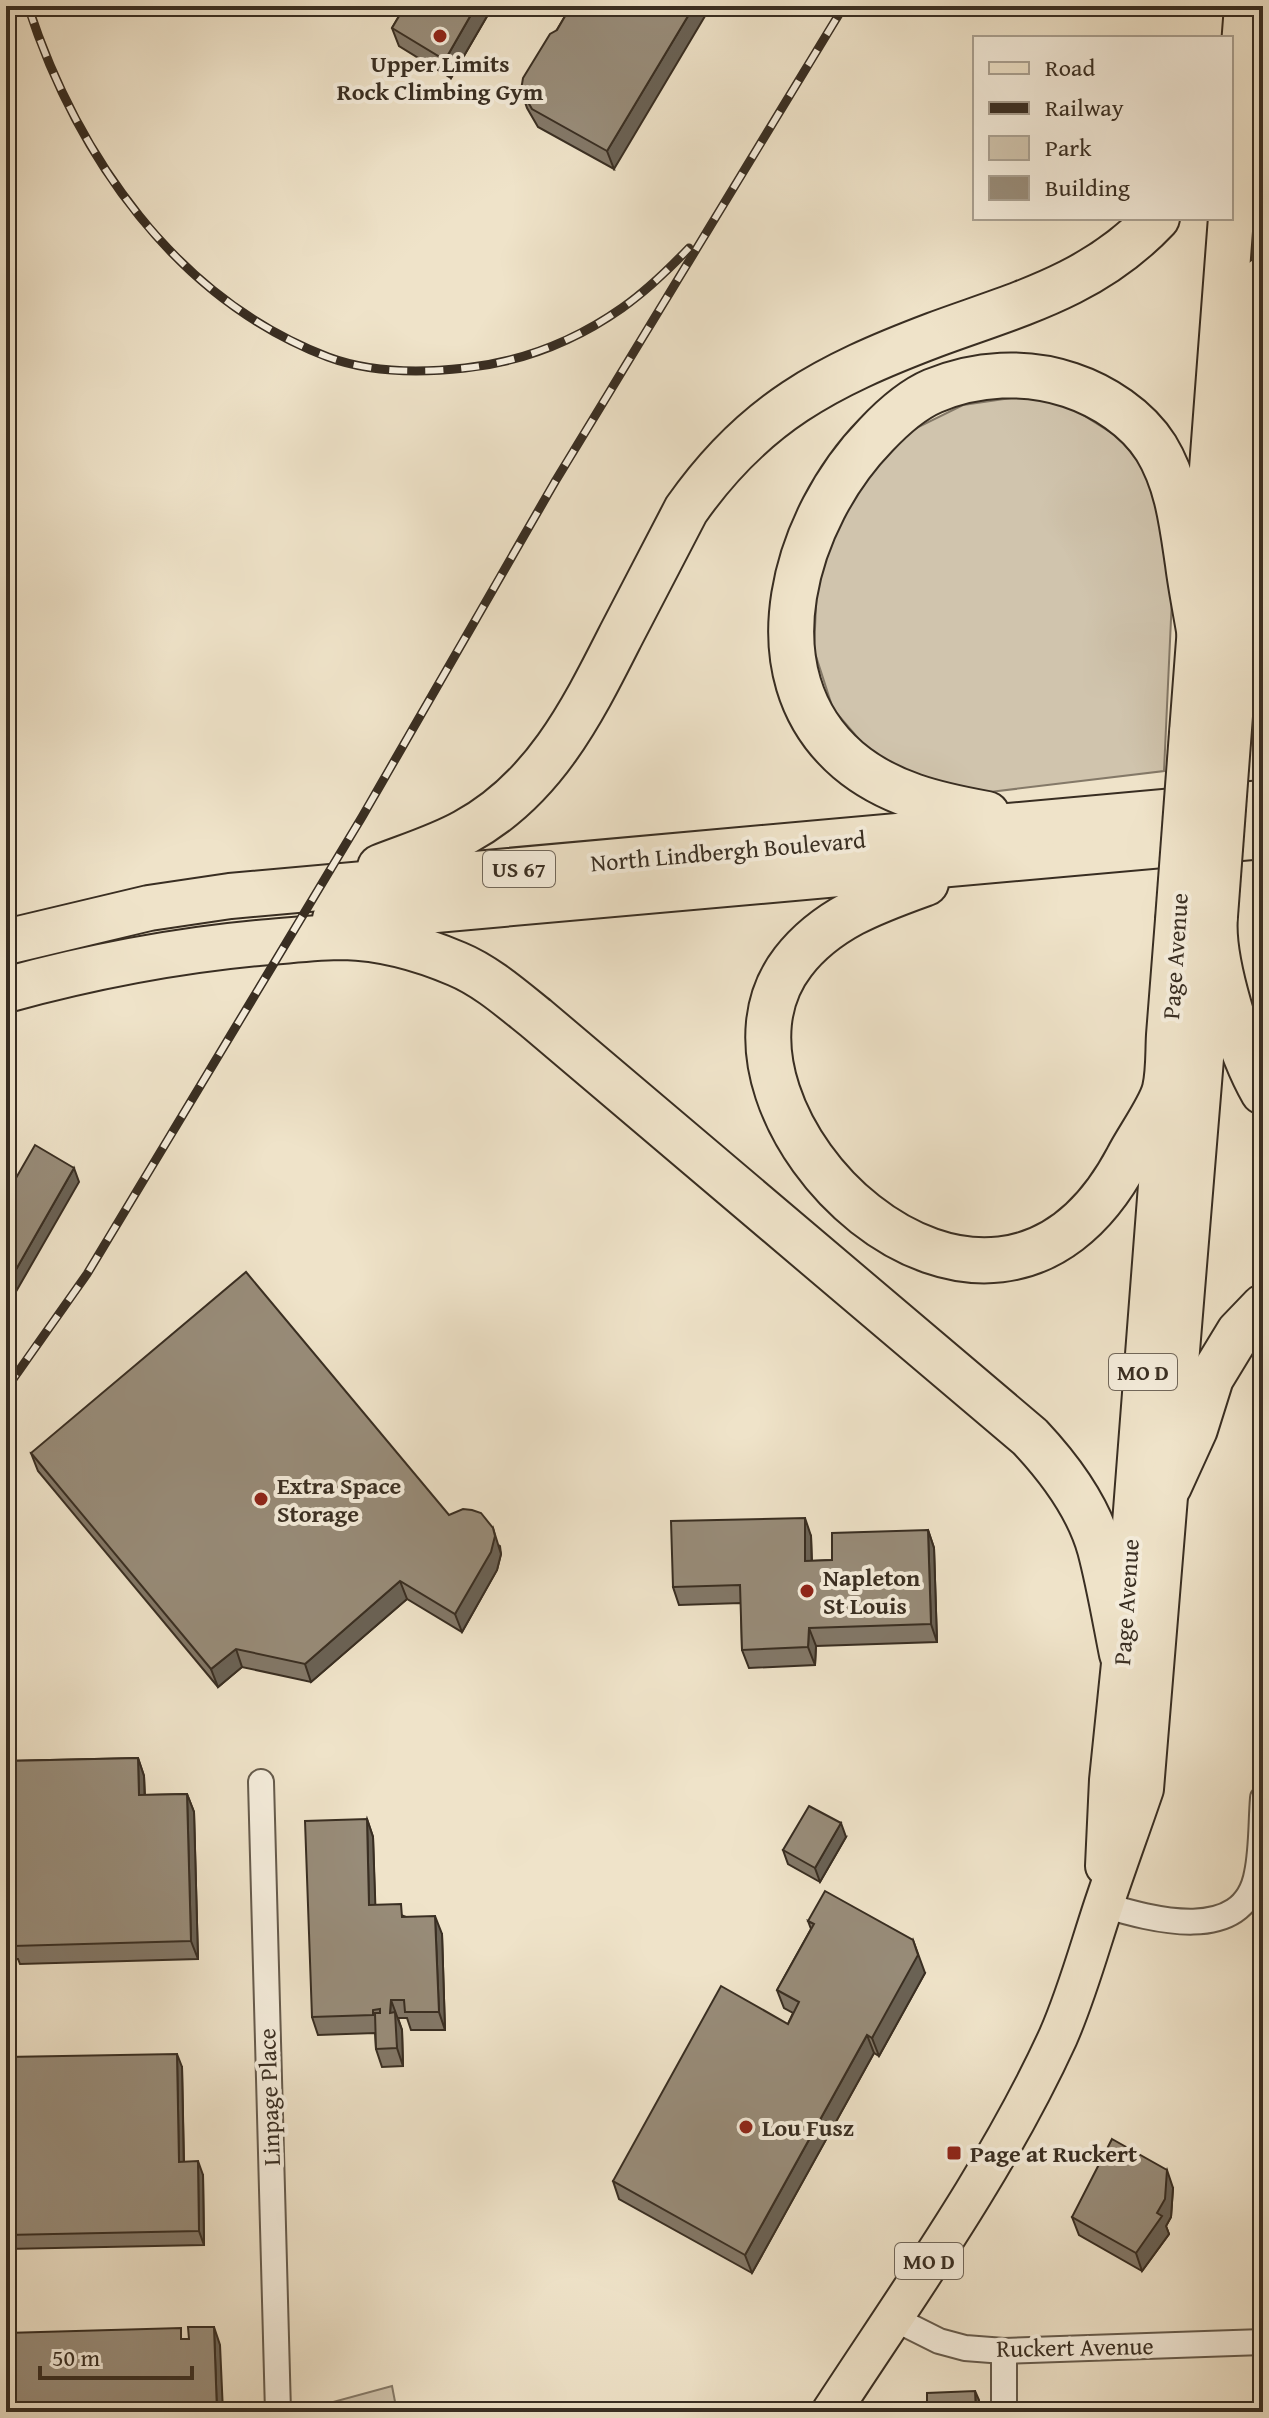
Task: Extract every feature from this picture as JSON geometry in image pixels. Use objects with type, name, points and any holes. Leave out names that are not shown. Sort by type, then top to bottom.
[{"type":"highway","points":[[1233,44],[1240,6]]},
{"type":"highway","name":"Page Avenue","points":[[1165,1091],[1202,925],[1247,6]]},
{"type":"highway","points":[[336,885],[465,832],[527,785],[559,748],[581,714],[686,510],[713,474],[751,433],[800,397],[848,371],[1076,281],[1116,256],[1155,220]]},
{"type":"highway","name":"Page Avenue","points":[[1218,637],[1263,280]]},
{"type":"highway","points":[[1036,823],[936,805],[888,786],[847,759],[826,737],[803,696],[795,673],[790,624],[799,572],[807,542],[828,497],[861,450],[902,411],[932,391],[983,378],[1010,374],[1035,376],[1081,389],[1105,400],[1144,433],[1157,449],[1168,473],[1218,637]]},
{"type":"highway","points":[[1218,637],[1263,577]]},
{"type":"highway","name":"North Lindbergh Boulevard","points":[[6,942],[149,908],[336,885],[1263,803]]},
{"type":"highway","name":"North Lindbergh Boulevard","points":[[6,972],[120,942],[214,930],[1263,836]]},
{"type":"highway","points":[[989,861],[858,909],[827,928],[791,964],[774,1001],[769,1026],[770,1072],[784,1112],[811,1156],[870,1217],[917,1246],[961,1261],[1008,1260],[1050,1246],[1086,1217],[1119,1174],[1165,1091]]},
{"type":"highway","points":[[1202,925],[1243,1051],[1263,1092]]},
{"type":"highway","points":[[6,990],[99,965],[153,955],[345,937],[399,946],[458,964],[484,979],[537,1019],[1030,1437],[1067,1481],[1089,1522],[1099,1546],[1122,1654]]},
{"type":"highway","points":[[1169,1486],[1195,1429],[1211,1378],[1239,1332],[1263,1307]]},
{"type":"main road","name":"Page Avenue","points":[[831,2412],[1023,2107],[1059,2035],[1085,1968],[1103,1905],[1144,1789],[1169,1486],[1202,925]]},
{"type":"main road","name":"Page Avenue","points":[[1103,1905],[1109,1780],[1122,1654],[1165,1091]]},
{"type":"street","name":"Linpage Place","points":[[261,1782],[278,2412]]},
{"type":"street","points":[[1103,1905],[1177,1922],[1214,1920],[1232,1914],[1247,1897],[1257,1875],[1263,1798]]},
{"type":"street","name":"Ruckert Avenue","points":[[893,2318],[939,2341],[965,2348],[1004,2351],[1263,2342]]},
{"type":"street","points":[[1004,2351],[1004,2412]]},
{"type":"green space","points":[[1025,396],[1072,408],[1121,439],[1152,481],[1173,576],[1164,771],[990,792],[928,783],[876,759],[833,709],[814,650],[817,585],[835,533],[868,471],[904,434],[963,405]]},
{"type":"green space","points":[[392,2386],[397,2412],[322,2412],[322,2405]]},
{"type":"building","points":[[405,6],[476,6],[445,60],[392,28]]},
{"type":"building","points":[[571,6],[694,6],[607,151],[532,109],[521,90],[523,78]]},
{"type":"building","points":[[35,1145],[74,1168],[6,1287],[6,1182],[12,1185]]},
{"type":"building","points":[[246,1272],[449,1515],[463,1509],[472,1510],[481,1513],[493,1528],[495,1536],[491,1552],[455,1614],[400,1581],[305,1664],[236,1649],[211,1669],[31,1453]]},
{"type":"building","name":"Napleton St Louis","points":[[805,1518],[805,1561],[832,1560],[832,1533],[928,1530],[931,1624],[809,1628],[808,1647],[742,1650],[740,1585],[673,1587],[671,1521]]},
{"type":"building","points":[[138,1758],[139,1795],[187,1794],[191,1941],[13,1946],[13,1941],[6,1941],[6,1761]]},
{"type":"building","points":[[809,1806],[841,1823],[815,1868],[783,1850]]},
{"type":"building","points":[[367,1819],[369,1905],[401,1904],[402,1917],[435,1916],[439,2012],[405,2012],[404,2000],[391,2000],[390,2013],[395,2012],[397,2048],[376,2049],[375,2013],[380,2013],[380,2009],[373,2010],[373,2015],[312,2017],[305,1821]]},
{"type":"building","name":"Lou Fusz","points":[[825,1891],[913,1940],[918,1955],[872,2038],[867,2035],[745,2255],[613,2181],[721,1986],[788,2024],[799,2002],[777,1990],[814,1924],[808,1921]]},
{"type":"building","points":[[177,2054],[179,2162],[198,2161],[199,2231],[6,2235],[6,2057]]},
{"type":"building","points":[[1112,2139],[1167,2170],[1165,2199],[1157,2213],[1162,2216],[1136,2253],[1072,2217]]},
{"type":"building","points":[[188,2327],[214,2327],[217,2412],[6,2412],[6,2333],[181,2328],[181,2339],[189,2339]]},
{"type":"building","points":[[975,2391],[976,2412],[927,2412],[927,2393]]},
{"type":"railway","points":[[28,6],[74,116],[104,168],[139,216],[179,260],[224,299],[273,331],[328,357],[379,369],[431,371],[486,365],[527,355],[566,340],[604,320],[640,295],[689,248]]},
{"type":"railway","points":[[6,1389],[87,1274],[362,817],[556,480],[844,6]]},
{"type":"place","name":"Upper Limits Rock Climbing Gym","points":[[440,36]]},
{"type":"place","name":"Extra Space Storage","points":[[261,1499]]},
{"type":"place","name":"Napleton St Louis","points":[[807,1591]]},
{"type":"place","name":"Lou Fusz","points":[[746,2127]]},
{"type":"place","name":"Page at Ruckert","points":[[954,2153]]}]
